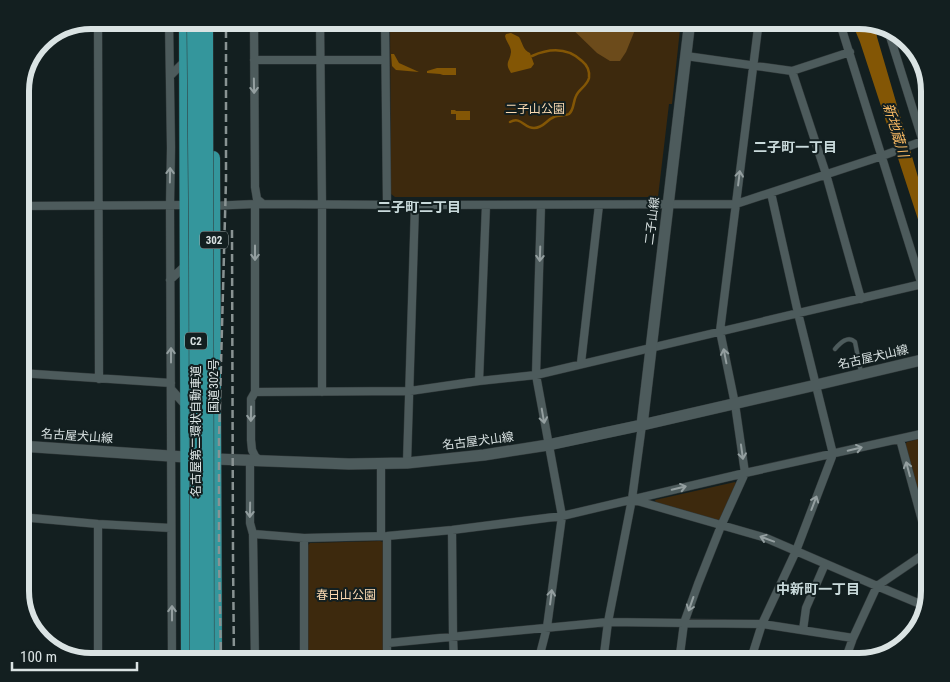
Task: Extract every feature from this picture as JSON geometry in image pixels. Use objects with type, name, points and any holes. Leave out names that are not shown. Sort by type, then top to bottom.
[{"type":"highway","name":"302","points":[[188,29],[186,60],[188,653]]},
{"type":"highway","name":"名古屋第二環状自動車道","points":[[190,29],[201,88],[208,653]]},
{"type":"highway","name":"名古屋第二環状自動車道","points":[[196,653],[201,88],[205,29]]},
{"type":"highway","points":[[201,88],[211,29]]},
{"type":"highway","name":"国道302号","points":[[212,29],[215,653]]},
{"type":"main road","name":"二子山線","points":[[642,425],[689,29]]},
{"type":"main road","name":"名古屋犬山線","points":[[29,447],[262,462],[407,463],[484,455],[548,445],[735,404],[921,360]]},
{"type":"street","points":[[99,29],[99,379]]},
{"type":"street","points":[[169,29],[172,653]]},
{"type":"street","points":[[254,29],[255,187],[259,204],[255,392],[251,399],[250,440],[255,456],[262,462]]},
{"type":"street","points":[[320,29],[322,392]]},
{"type":"street","points":[[385,29],[386,205]]},
{"type":"street","points":[[680,653],[684,623],[698,584],[745,473],[735,404],[720,332],[758,29]]},
{"type":"street","points":[[842,29],[884,155],[921,281]]},
{"type":"street","points":[[29,206],[736,204],[920,142],[919,126],[890,37]]},
{"type":"street","points":[[686,56],[792,71],[850,52]]},
{"type":"street","points":[[170,76],[186,60]]},
{"type":"street","points":[[254,60],[385,60]]},
{"type":"street","points":[[792,71],[826,174],[861,298]]},
{"type":"street","points":[[171,148],[187,166]]},
{"type":"street","points":[[753,653],[762,624],[796,551],[833,454],[798,314],[771,193]]},
{"type":"street","points":[[407,463],[415,205]]},
{"type":"street","points":[[479,381],[486,205]]},
{"type":"street","points":[[540,653],[547,627],[562,516],[536,375],[541,205]]},
{"type":"street","points":[[581,364],[599,205]]},
{"type":"street","points":[[170,280],[188,264]]},
{"type":"street","points":[[255,392],[410,391],[536,375],[921,284]]},
{"type":"street","points":[[29,374],[171,386],[188,409]]},
{"type":"street","points":[[604,653],[608,622],[632,499],[642,425]]},
{"type":"street","points":[[253,534],[304,538],[384,536],[452,530],[562,516],[921,434]]},
{"type":"street","points":[[900,439],[921,517]]},
{"type":"street","points":[[250,461],[250,523],[253,534],[255,653]]},
{"type":"street","points":[[381,463],[387,653]]},
{"type":"street","points":[[632,499],[766,538],[920,604]]},
{"type":"street","points":[[29,518],[171,530],[188,514]]},
{"type":"street","points":[[98,524],[98,653]]},
{"type":"street","points":[[452,530],[454,653]]},
{"type":"street","points":[[304,538],[304,653]]},
{"type":"street","points":[[848,652],[877,586],[921,556]]},
{"type":"street","points":[[803,630],[806,608],[825,564]]},
{"type":"street","points":[[388,643],[608,622],[762,624],[854,638]]},
{"type":"lane","points":[[835,349],[842,341],[853,340],[862,374]]},
{"type":"lane","points":[[848,652],[853,653]]},
{"type":"green space","name":"二子山公園","points":[[390,29],[680,29],[672,104],[669,104],[658,197],[395,197],[391,194]]},
{"type":"green space","points":[[921,438],[921,505],[905,445],[907,442]]},
{"type":"green space","points":[[735,482],[737,484],[721,519],[717,521],[656,503],[655,500]]},
{"type":"green space","name":"春日山公園","points":[[383,542],[384,653],[308,653],[308,545],[310,543]]},
{"type":"shaded area","points":[[572,29],[635,29],[626,52],[620,61],[610,61],[597,53]]},
{"type":"water","name":"新地蔵川","points":[[867,29],[876,31],[921,187],[921,228],[860,42],[855,30]]},
{"type":"water","points":[[511,33],[519,37],[524,48],[530,53],[534,64],[531,68],[511,73],[508,64],[511,50],[505,36]]},
{"type":"water","points":[[391,54],[394,54],[399,63],[419,72],[396,70],[392,66]]},
{"type":"water","points":[[437,68],[456,68],[456,75],[427,73],[427,71]]},
{"type":"water","points":[[451,110],[470,111],[470,120],[456,120],[456,114],[451,114]]},
{"type":"waterway","points":[[510,122],[517,120],[537,128],[554,117],[569,114],[577,94],[589,78],[589,70],[585,64],[570,53],[552,50],[532,56]]},
{"type":"railway","points":[[221,653],[219,438],[226,180],[226,29]]},
{"type":"railway","points":[[232,230],[234,653]]},
{"type":"district","name":"二子町一丁目","points":[[795,147]]},
{"type":"district","name":"二子町二丁目","points":[[419,207]]},
{"type":"district","name":"中新町一丁目","points":[[818,589]]}]
